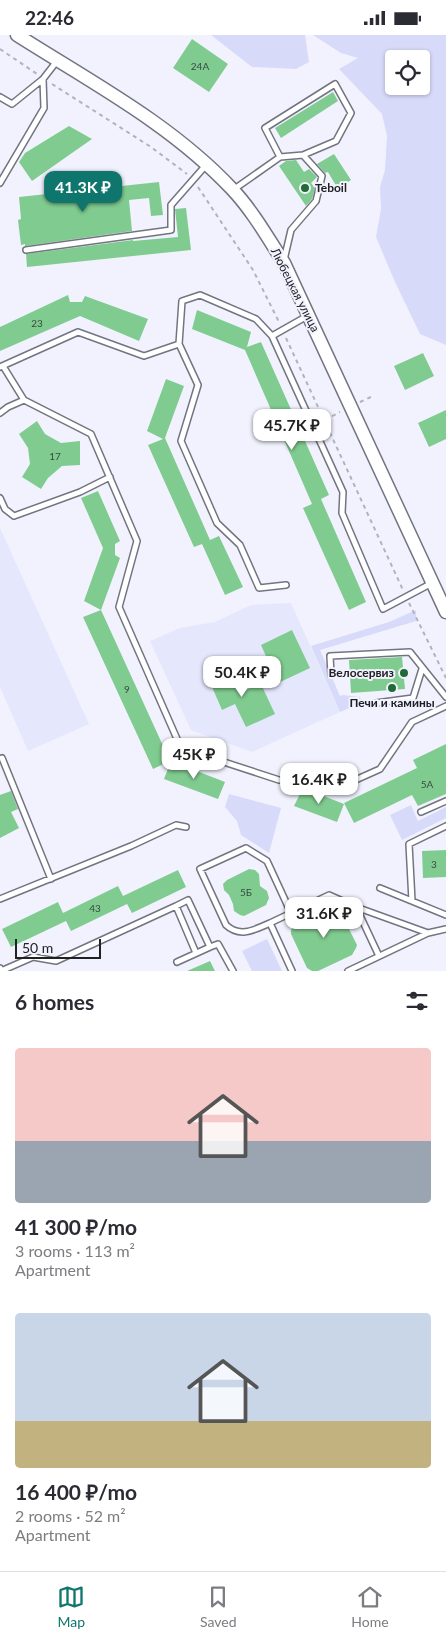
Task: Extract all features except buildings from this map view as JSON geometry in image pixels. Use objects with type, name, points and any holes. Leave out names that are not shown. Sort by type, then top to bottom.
[{"type":"street","name":"Любецкая улица","points":[[17,35],[161,125],[234,190],[284,263],[446,612]]},
{"type":"lane","points":[[0,97],[12,104],[44,79],[57,61]]},
{"type":"lane","points":[[0,183],[44,108],[44,79]]},
{"type":"lane","points":[[234,190],[280,157],[303,155],[336,141],[350,113],[335,85],[265,128],[280,157]]},
{"type":"lane","points":[[284,263],[291,231],[316,201],[322,176],[303,155]]},
{"type":"lane","points":[[26,250],[171,231],[171,205],[207,164]]},
{"type":"lane","points":[[286,585],[259,588],[240,545],[217,523],[181,441],[198,385],[180,344],[182,301],[200,295],[256,319],[272,336],[343,492],[342,513],[383,609],[432,583]]},
{"type":"lane","points":[[272,336],[309,315]]},
{"type":"lane","points":[[180,344],[144,356],[78,331],[1,366],[24,400],[91,434],[137,541],[119,607],[181,748],[280,780],[342,786],[380,769],[412,722],[446,706]]},
{"type":"lane","points":[[0,413],[24,400]]},
{"type":"lane","points":[[0,498],[5,509],[14,516],[80,492],[110,477]]},
{"type":"lane","points":[[331,675],[330,656],[410,652],[446,697]]},
{"type":"lane","points":[[376,703],[413,698],[422,669]]},
{"type":"lane","points":[[1,757],[51,879]]},
{"type":"lane","points":[[421,812],[446,801]]},
{"type":"lane","points":[[0,899],[131,847],[176,825],[186,827]]},
{"type":"lane","points":[[412,901],[409,844],[446,826]]},
{"type":"lane","points":[[291,913],[267,861],[246,848],[200,869],[226,925],[238,932],[249,932],[270,923],[329,895],[356,907],[428,933]]},
{"type":"lane","points":[[380,888],[446,915]]},
{"type":"lane","points":[[0,968],[1,971],[33,957],[56,961],[188,900],[210,947]]},
{"type":"lane","points":[[176,906],[196,953]]},
{"type":"lane","points":[[356,907],[380,956]]},
{"type":"lane","points":[[270,923],[292,971]]},
{"type":"lane","points":[[348,971],[428,933],[446,929]]},
{"type":"lane","points":[[178,962],[218,944],[233,971]]},
{"type":"shaded area","points":[[211,35],[305,35],[309,62],[296,69],[252,67]]},
{"type":"shaded area","points":[[313,35],[446,35],[446,345],[420,334],[376,237],[381,209],[380,187],[385,170],[387,136],[382,114],[339,69],[358,58],[341,53]]},
{"type":"shaded area","points":[[0,528],[89,724],[28,751],[0,687]]},
{"type":"shaded area","points":[[291,603],[340,712],[252,752],[191,730],[150,641],[180,628],[215,622],[251,605]]},
{"type":"shaded area","points":[[416,610],[416,621],[320,650],[340,696],[360,697],[362,703],[340,712],[311,646],[389,622]]},
{"type":"shaded area","points":[[229,794],[281,808],[269,853],[241,835],[237,821],[225,807]]},
{"type":"shaded area","points":[[411,805],[418,821],[446,807],[446,818],[402,840],[390,815]]},
{"type":"shaded area","points":[[267,939],[282,971],[252,971],[242,951]]},
{"type":"place","name":"Teboil","points":[[305,188]]},
{"type":"place","name":"Велосервиз","points":[[404,673]]},
{"type":"place","name":"Печи и камины","points":[[392,688]]}]
